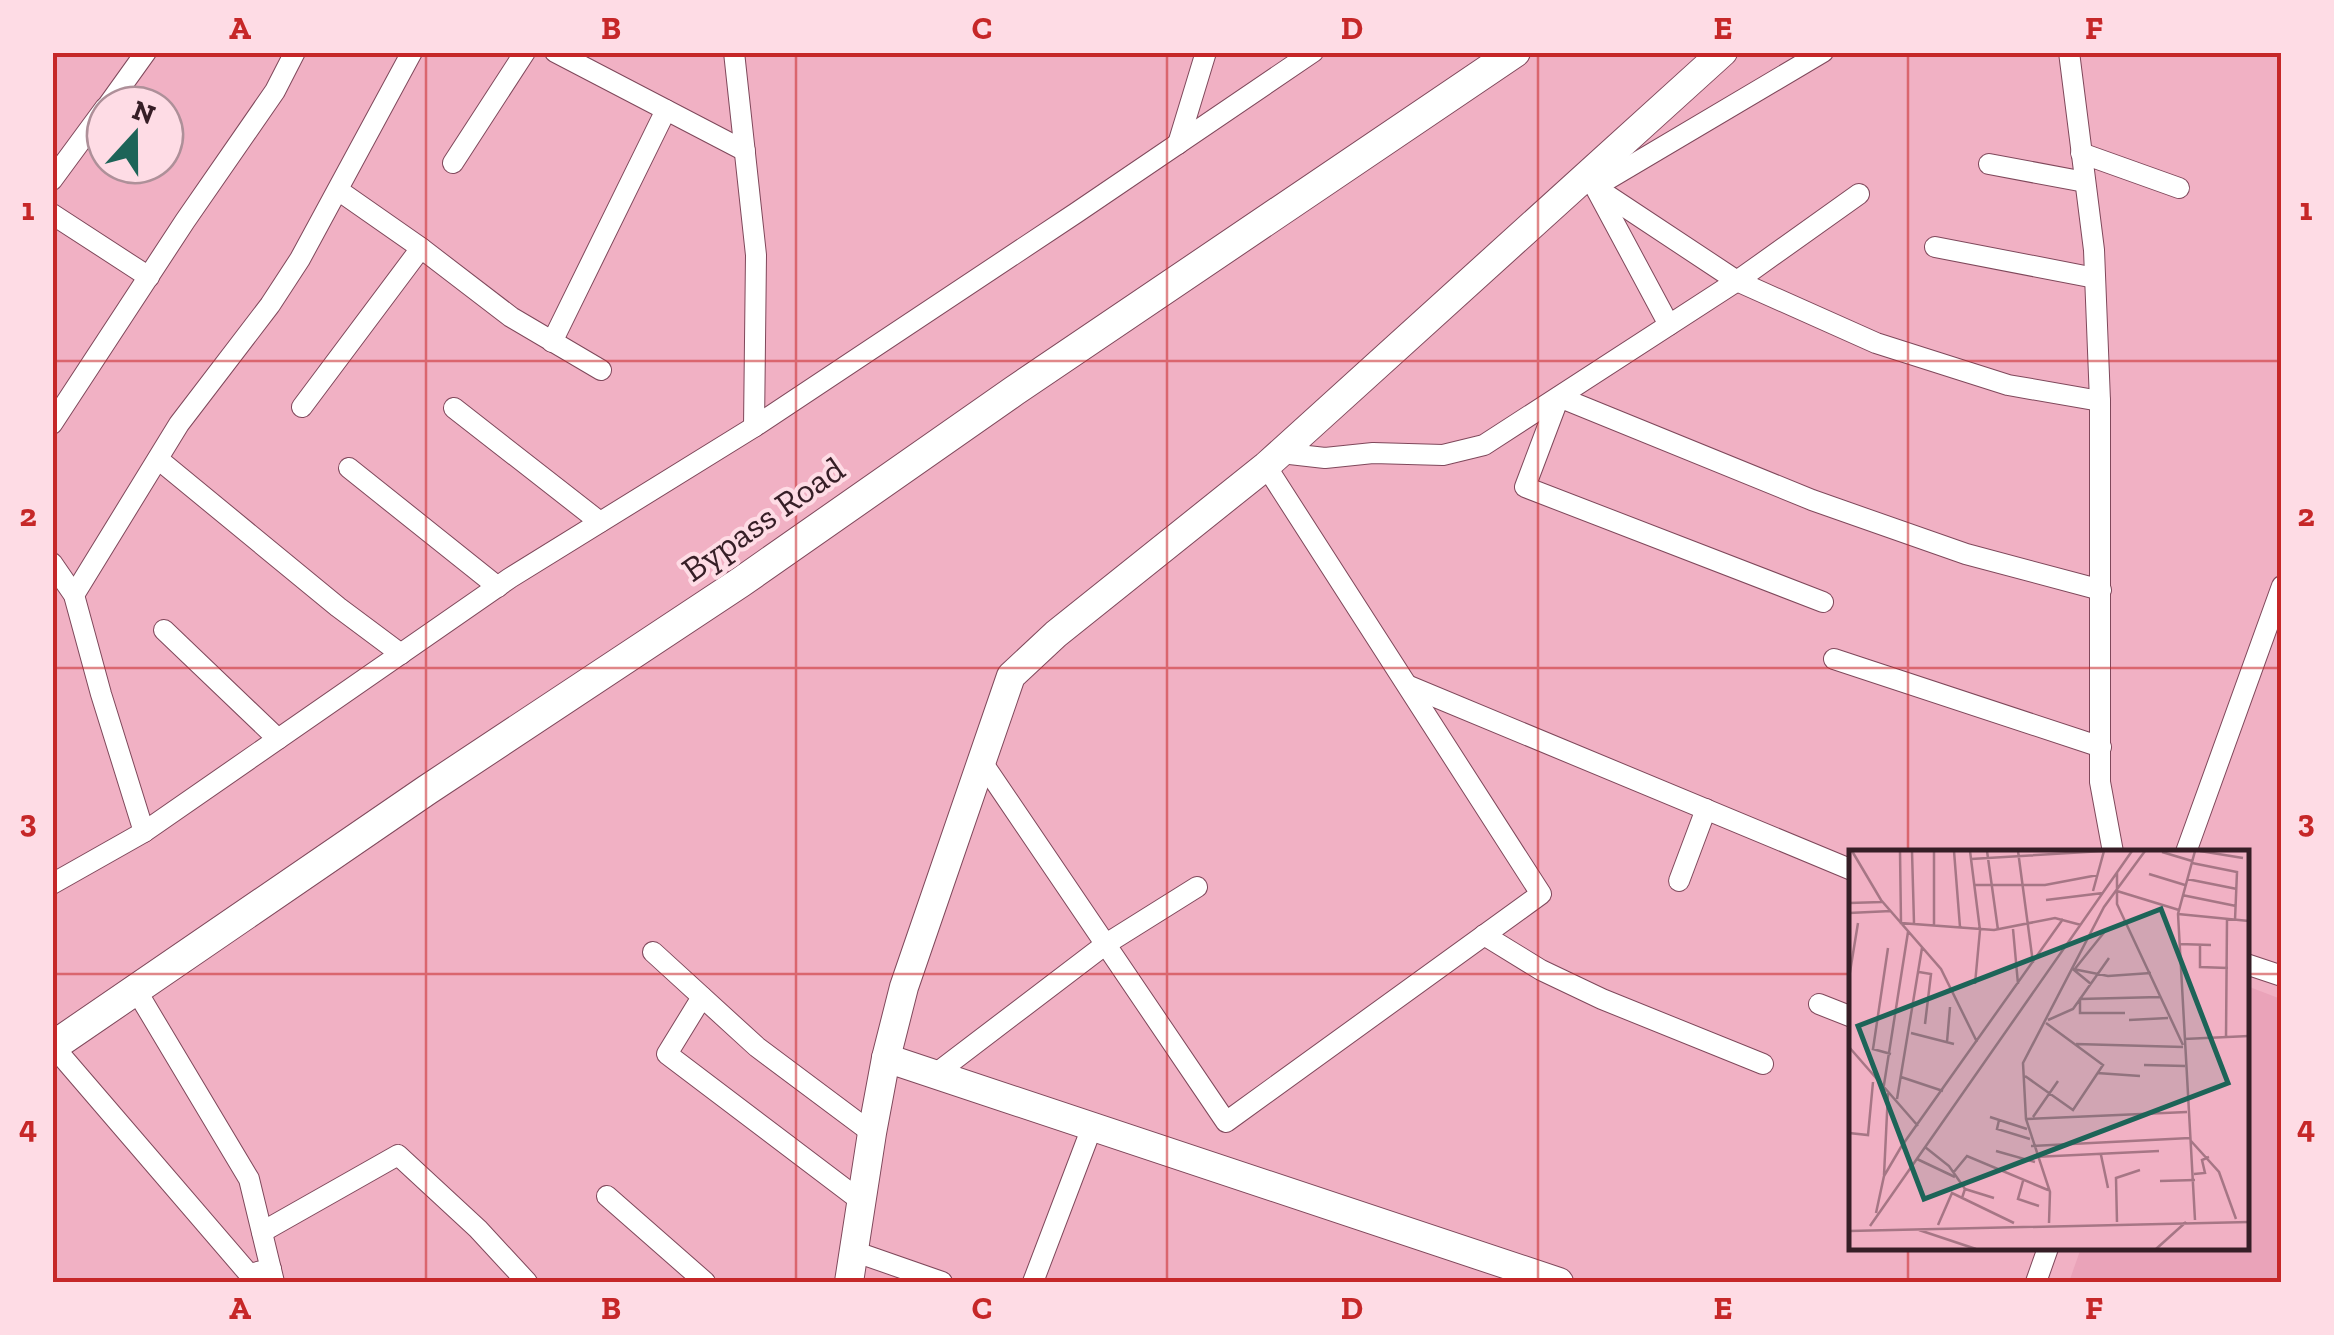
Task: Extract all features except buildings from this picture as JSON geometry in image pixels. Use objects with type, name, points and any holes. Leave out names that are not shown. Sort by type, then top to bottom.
[{"type":"main road","name":"Bypass Road","points":[[53,1046],[427,790],[741,582],[1014,391],[1515,52]]},
{"type":"street","points":[[122,85],[146,52]]},
{"type":"street","points":[[52,424],[276,91],[296,52]]},
{"type":"street","points":[[74,595],[179,424],[300,259],[412,52]]},
{"type":"street","points":[[453,163],[525,52]]},
{"type":"street","points":[[555,52],[745,151]]},
{"type":"street","points":[[734,52],[756,255],[754,427]]},
{"type":"street","points":[[1178,144],[1206,52]]},
{"type":"street","points":[[52,884],[144,832],[498,587],[754,427],[1313,52]]},
{"type":"street","points":[[849,1282],[872,1133],[904,987],[1011,676],[1056,634],[1274,460],[1591,182],[1724,52]]},
{"type":"street","points":[[1591,182],[1822,52]]},
{"type":"street","points":[[2069,52],[2095,278],[2100,401],[2100,782],[2113,850]]},
{"type":"street","points":[[552,342],[666,110]]},
{"type":"street","points":[[52,180],[85,135]]},
{"type":"street","points":[[2081,154],[2179,188]]},
{"type":"street","points":[[1989,164],[2085,182]]},
{"type":"street","points":[[1591,182],[1737,281],[1876,343],[2008,384],[2100,401]]},
{"type":"street","points":[[1591,182],[1669,325]]},
{"type":"street","points":[[338,190],[510,317],[601,370]]},
{"type":"street","points":[[1274,460],[1373,453],[1444,456],[1484,445],[1737,281],[1859,194]]},
{"type":"street","points":[[52,214],[149,277]]},
{"type":"street","points":[[1935,247],[2095,278]]},
{"type":"street","points":[[302,407],[421,248]]},
{"type":"street","points":[[1559,397],[1812,500],[1966,554],[2101,590]]},
{"type":"street","points":[[1559,397],[1526,487],[1823,602]]},
{"type":"street","points":[[454,408],[600,522]]},
{"type":"street","points":[[158,459],[401,654]]},
{"type":"street","points":[[982,762],[1226,1122],[1541,894],[1408,686],[1274,460]]},
{"type":"street","points":[[349,468],[498,587]]},
{"type":"street","points":[[52,563],[74,595],[144,832]]},
{"type":"street","points":[[2187,850],[2282,586]]},
{"type":"street","points":[[164,630],[278,740]]},
{"type":"street","points":[[1834,659],[2100,747]]},
{"type":"street","points":[[1408,686],[1849,869]]},
{"type":"street","points":[[1680,880],[1706,810]]},
{"type":"street","points":[[934,1074],[1106,944],[1197,887]]},
{"type":"street","points":[[1484,935],[1541,970],[1602,999],[1763,1064]]},
{"type":"street","points":[[653,952],[757,1047],[872,1133]]},
{"type":"street","points":[[2249,965],[2282,976]]},
{"type":"street","points":[[53,1046],[249,1274],[273,1276],[249,1179],[136,990]]},
{"type":"street","points":[[702,997],[666,1054],[861,1201]]},
{"type":"street","points":[[1819,1004],[1849,1016]]},
{"type":"street","points":[[886,1058],[1558,1282]]},
{"type":"street","points":[[1033,1282],[1092,1127]]},
{"type":"street","points":[[262,1232],[398,1155],[478,1229],[527,1282]]},
{"type":"street","points":[[607,1196],[705,1282]]},
{"type":"street","points":[[2036,1282],[2047,1250]]},
{"type":"street","points":[[854,1251],[942,1282]]},
{"type":"shaded area","points":[[2249,987],[2281,999],[2281,1282],[2069,1282],[2080,1250],[2249,1250]]}]
